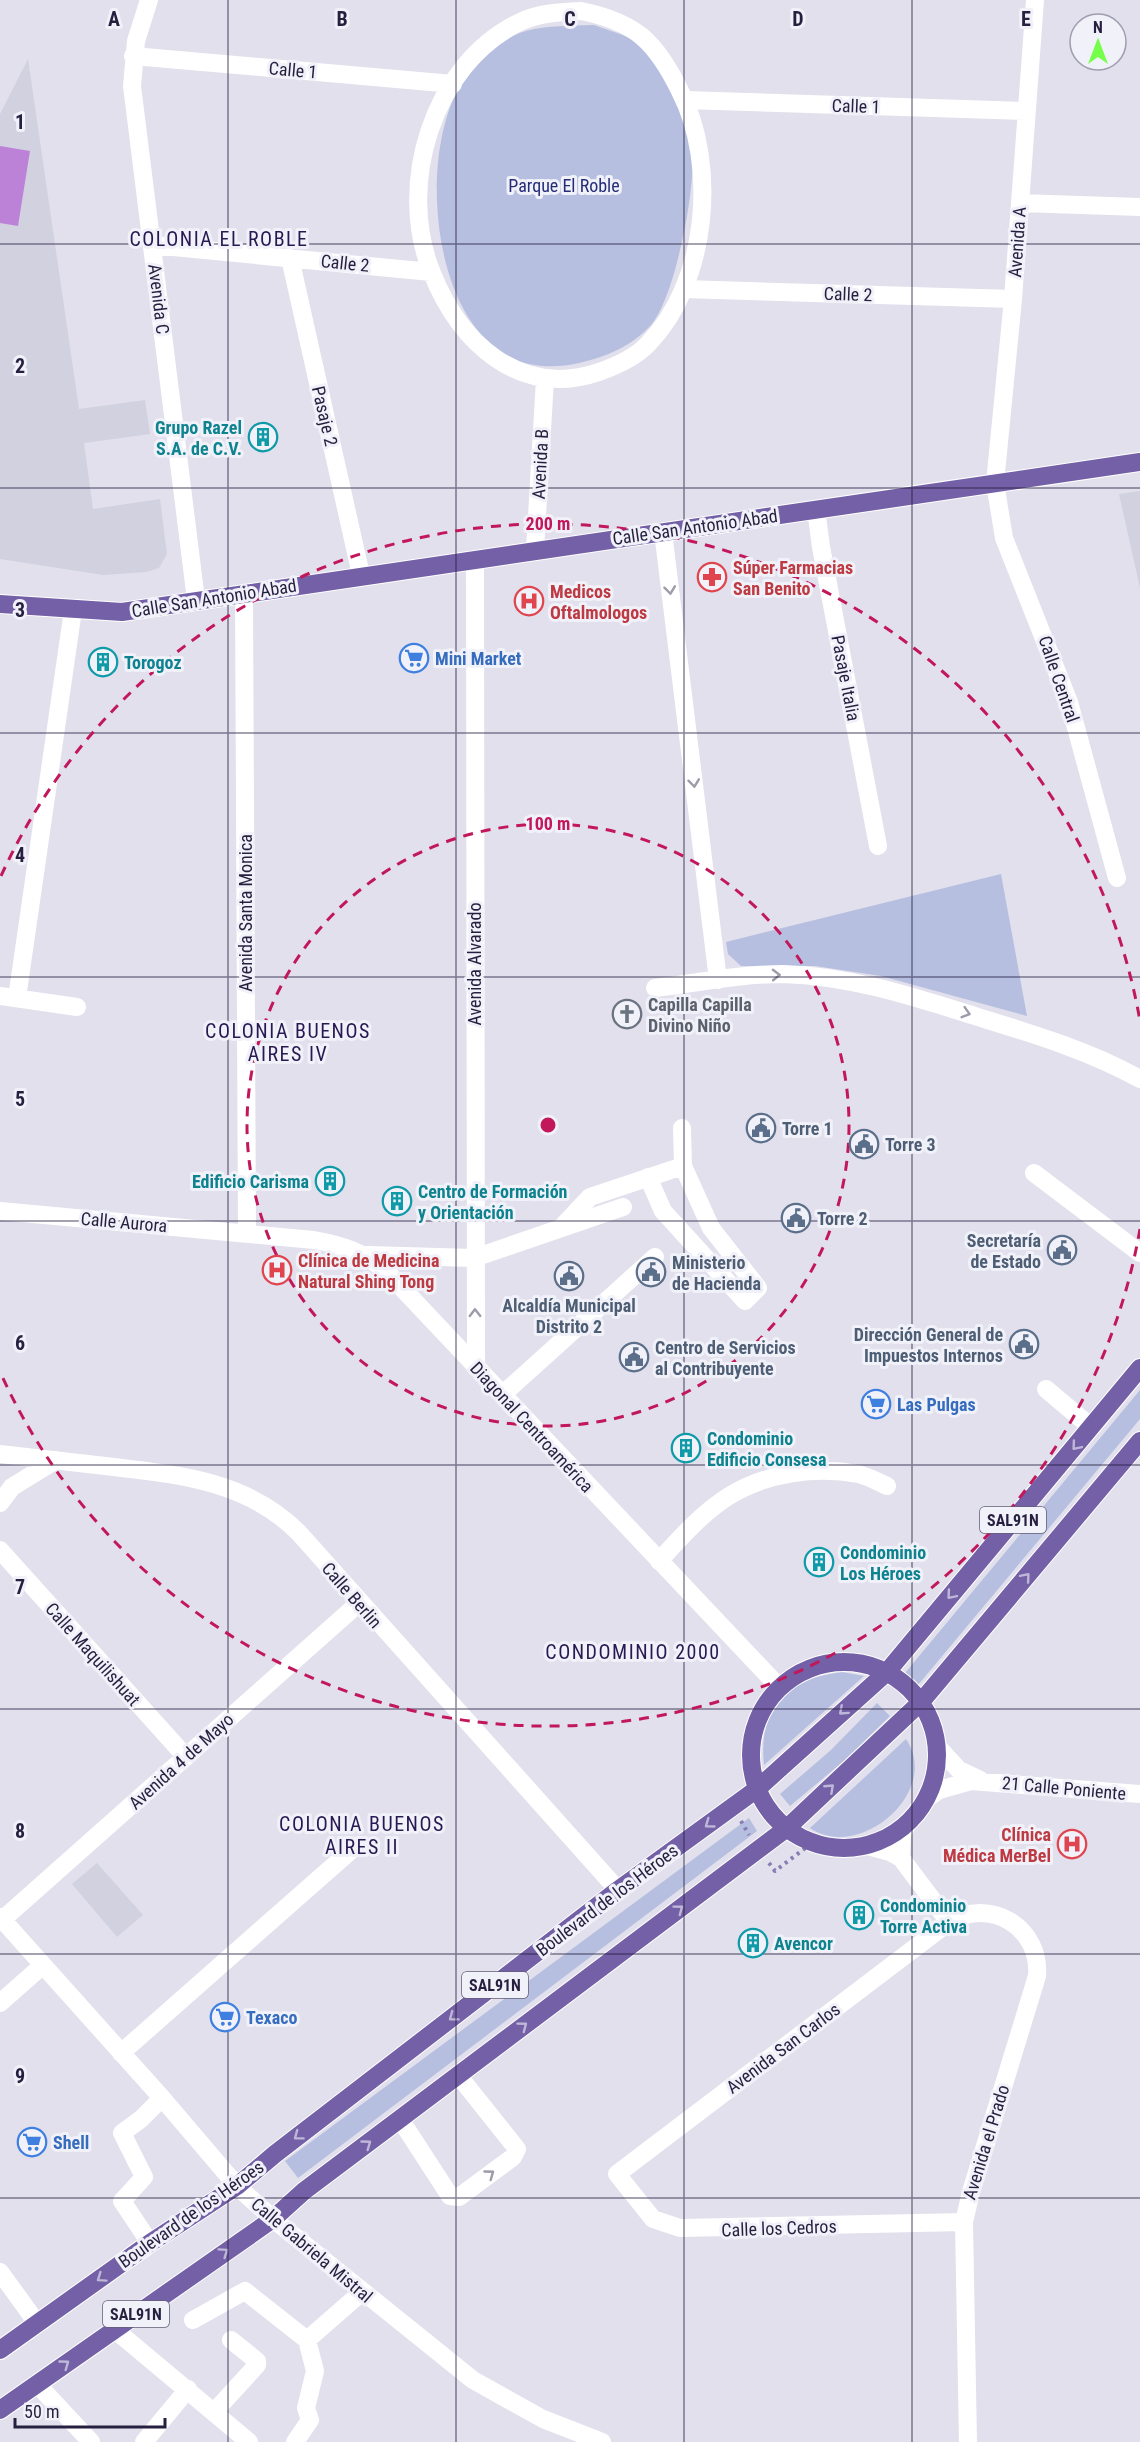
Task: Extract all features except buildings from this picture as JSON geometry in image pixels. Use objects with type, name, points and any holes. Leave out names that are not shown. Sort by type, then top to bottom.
[{"type":"main road","name":"Calle San Antonio Abad","points":[[0,604],[122,612],[244,592],[1140,462]]},
{"type":"main road","name":"Boulevard de los Héroes","points":[[0,2350],[150,2243],[237,2186],[284,2146],[618,1890],[757,1789],[887,1672],[1140,1368]]},
{"type":"main road","name":"SAL91N","points":[[0,2410],[273,2219],[303,2191],[787,1828],[921,1702],[1140,1441]]},
{"type":"main road","points":[[831,1663],[859,1664],[887,1672],[906,1685],[921,1702],[929,1716],[937,1746],[933,1782],[926,1799],[908,1823],[888,1837],[864,1845],[837,1847],[812,1843],[787,1828],[770,1810],[757,1789],[751,1771],[749,1748],[754,1726],[764,1705],[780,1688],[803,1672],[831,1663]]},
{"type":"street","name":"Avenida C","points":[[149,0],[133,56],[133,95],[196,600]]},
{"type":"street","name":"Avenida A","points":[[995,483],[1013,299],[1035,0]]},
{"type":"street","points":[[581,6],[629,27],[654,46],[685,100],[695,131],[703,184],[703,210],[696,250],[683,289],[662,326],[648,344],[631,357],[592,375],[545,379],[513,371],[486,351],[456,317],[431,272],[418,217],[419,175],[432,123],[453,84],[480,50],[520,22],[581,6]]},
{"type":"street","name":"Calle 1","points":[[133,56],[453,84]]},
{"type":"street","name":"Calle 1","points":[[685,100],[1027,111]]},
{"type":"street","points":[[1020,203],[1140,207]]},
{"type":"street","name":"Calle 2","points":[[152,245],[431,272]]},
{"type":"street","name":"Pasaje 2","points":[[290,258],[361,575]]},
{"type":"street","name":"Calle 2","points":[[683,289],[1013,299]]},
{"type":"street","name":"Avenida B","points":[[535,550],[545,379]]},
{"type":"street","name":"Calle Central","points":[[995,483],[1004,538],[1069,702],[1117,878]]},
{"type":"street","name":"Pasaje Italia","points":[[816,509],[821,547],[878,846]]},
{"type":"street","points":[[663,532],[717,980]]},
{"type":"street","name":"Avenida Alvarado","points":[[475,560],[474,1258],[476,1367]]},
{"type":"street","name":"Avenida Santa Monica","points":[[244,592],[247,1234]]},
{"type":"street","points":[[73,610],[8,997],[77,1007]]},
{"type":"street","points":[[655,988],[782,974],[868,984],[1018,1029],[1087,1054],[1140,1079]]},
{"type":"street","points":[[648,1177],[663,1211],[745,1301],[758,1288],[711,1228],[683,1166],[682,1128]]},
{"type":"street","points":[[560,1229],[586,1200],[683,1166]]},
{"type":"street","points":[[1034,1173],[1140,1253]]},
{"type":"street","points":[[367,1255],[474,1258],[622,1207]]},
{"type":"street","name":"Calle Aurora","points":[[0,1211],[247,1234]]},
{"type":"street","name":"Diagonal Centroamérica","points":[[247,1234],[334,1243],[367,1255],[385,1270],[780,1688]]},
{"type":"street","points":[[502,1394],[655,1257]]},
{"type":"street","points":[[1046,1389],[1091,1427]]},
{"type":"street","name":"Calle Berlin","points":[[0,1454],[184,1475],[206,1480],[250,1497],[286,1520],[618,1890]]},
{"type":"street","points":[[0,1503],[12,1487],[56,1460]]},
{"type":"street","points":[[659,1561],[696,1521],[730,1495],[771,1478],[812,1471],[847,1473],[859,1474],[887,1486]]},
{"type":"street","name":"Calle Maquilishuat","points":[[0,1550],[186,1757]]},
{"type":"street","name":"Avenida 4 de Mayo","points":[[1,1918],[359,1603]]},
{"type":"street","name":"21 Calle Poniente","points":[[937,1746],[959,1770],[987,1782]]},
{"type":"street","name":"21 Calle Poniente","points":[[926,1799],[955,1784],[987,1782],[1140,1794]]},
{"type":"street","points":[[901,1858],[901,1840],[908,1823]]},
{"type":"street","points":[[864,1845],[901,1858],[949,1922]]},
{"type":"street","points":[[121,2052],[356,1846]]},
{"type":"street","name":"Avenida el Prado","points":[[949,1922],[964,1913],[974,1912],[985,1912],[1004,1918],[1028,1936],[1038,1964],[1034,1986],[970,2192],[964,2222],[968,2442]]},
{"type":"street","name":"Calle Gabriela Mistral","points":[[1,1918],[162,2098],[237,2186],[273,2219],[473,2380],[543,2419],[602,2442]]},
{"type":"street","name":"Avenida San Carlos","points":[[617,2174],[949,1922]]},
{"type":"street","points":[[0,2003],[43,1965]]},
{"type":"street","points":[[400,2119],[450,2196],[459,2197],[513,2157],[517,2149],[458,2075]]},
{"type":"street","points":[[150,2243],[122,2201],[144,2177],[122,2133],[141,2119],[162,2098]]},
{"type":"street","name":"Calle los Cedros","points":[[617,2174],[653,2219],[680,2229],[964,2222]]},
{"type":"street","points":[[0,2272],[37,2323]]},
{"type":"street","points":[[193,2320],[245,2291],[307,2340],[315,2371],[306,2408],[310,2420],[295,2442]]},
{"type":"street","points":[[307,2340],[362,2292]]},
{"type":"street","points":[[114,2329],[249,2442]]},
{"type":"street","points":[[214,2412],[257,2365],[257,2361],[231,2340]]},
{"type":"street","points":[[37,2384],[91,2442]]},
{"type":"street","points":[[144,2442],[188,2390]]},
{"type":"path","points":[[758,1849],[775,1870],[812,1843]]},
{"type":"shaded area","points":[[28,59],[79,409],[145,400],[150,434],[84,443],[93,509],[160,499],[167,554],[159,568],[146,572],[103,575],[0,559],[0,114]]},
{"type":"shaded area","points":[[0,146],[30,151],[18,226],[0,223]]},
{"type":"shaded area","points":[[1140,491],[1140,588],[1119,494]]},
{"type":"shaded area","points":[[97,1863],[143,1915],[117,1937],[72,1884]]},
{"type":"green space","name":"Parque El Roble","points":[[594,25],[626,36],[655,54],[687,128],[693,160],[692,183],[676,265],[660,311],[651,325],[636,339],[609,354],[579,363],[544,366],[515,359],[490,344],[471,322],[457,295],[446,265],[440,233],[437,175],[440,149],[453,99],[465,77],[481,57],[501,42],[526,31]]},
{"type":"green space","points":[[1001,874],[1027,1016],[881,976],[815,966],[741,966],[728,954],[726,942]]},
{"type":"green space","points":[[1140,1390],[1140,1419],[918,1685],[905,1673]]},
{"type":"green space","points":[[842,1672],[864,1676],[764,1765],[763,1745],[766,1728],[771,1713],[780,1700],[805,1682]]},
{"type":"green space","points":[[877,1703],[890,1716],[845,1760],[790,1806],[780,1794],[831,1750]]},
{"type":"green space","points":[[906,1739],[914,1759],[913,1780],[904,1799],[890,1816],[871,1829],[851,1836],[830,1836],[810,1828]]},
{"type":"green space","points":[[749,1818],[757,1831],[298,2178],[285,2161]]},
{"type":"place","name":"Grupo Razel S.A. de C.V.","points":[[263,437]]},
{"type":"place","name":"Súper Farmacias San Benito","points":[[712,577]]},
{"type":"place","name":"Medicos Oftalmologos","points":[[529,601]]},
{"type":"place","name":"Mini Market","points":[[414,658]]},
{"type":"place","name":"Torogoz","points":[[103,662]]},
{"type":"place","name":"Capilla Capilla Divino Niño","points":[[627,1014]]},
{"type":"place","name":"Torre 1","points":[[761,1128]]},
{"type":"place","name":"Torre 3","points":[[864,1144]]},
{"type":"place","name":"Edificio Carisma","points":[[330,1181]]},
{"type":"place","name":"Centro de Formación y Orientación","points":[[397,1201]]},
{"type":"place","name":"Torre 2","points":[[796,1218]]},
{"type":"place","name":"Secretaría de Estado","points":[[1062,1250]]},
{"type":"place","name":"Clínica de Medicina Natural Shing Tong","points":[[277,1270]]},
{"type":"place","name":"Ministerio de Hacienda","points":[[651,1272]]},
{"type":"place","name":"Alcaldía Municipal Distrito 2","points":[[569,1276]]},
{"type":"place","name":"Dirección General de Impuestos Internos","points":[[1024,1344]]},
{"type":"place","name":"Centro de Servicios al Contribuyente","points":[[634,1357]]},
{"type":"place","name":"Las Pulgas","points":[[876,1404]]},
{"type":"place","name":"Condominio Edificio Consesa","points":[[686,1448]]},
{"type":"place","name":"Condominio Los Héroes","points":[[819,1562]]},
{"type":"place","name":"Clínica Médica MerBel","points":[[1072,1844]]},
{"type":"place","name":"Condominio Torre Activa","points":[[859,1915]]},
{"type":"place","name":"Avencor","points":[[753,1943]]},
{"type":"place","name":"Texaco","points":[[225,2017]]},
{"type":"place","name":"Shell","points":[[32,2142]]},
{"type":"district","name":"COLONIA EL ROBLE","points":[[219,239]]},
{"type":"district","name":"COLONIA BUENOS AIRES IV","points":[[288,1042]]},
{"type":"district","name":"CONDOMINIO 2000","points":[[633,1652]]},
{"type":"district","name":"COLONIA BUENOS AIRES II","points":[[362,1836]]}]
